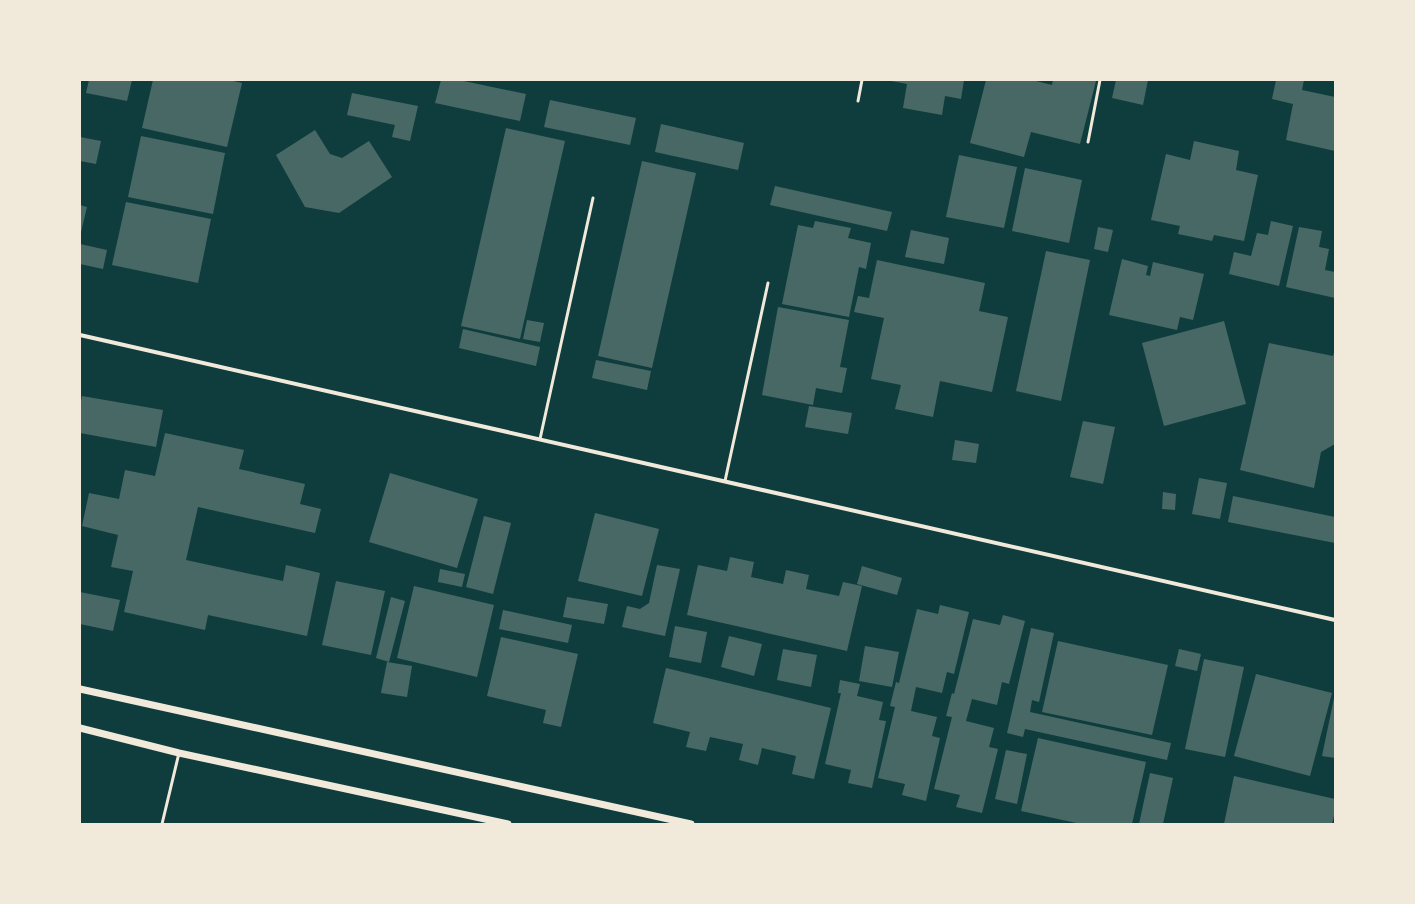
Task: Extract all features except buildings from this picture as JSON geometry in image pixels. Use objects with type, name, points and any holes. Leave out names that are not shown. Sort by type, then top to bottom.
[{"type":"street","points":[[80,334],[1335,620]]},
{"type":"street","points":[[80,689],[691,824]]},
{"type":"street","points":[[80,728],[178,753],[508,824]]},
{"type":"lane","points":[[858,101],[862,80]]},
{"type":"lane","points":[[1088,142],[1100,80]]},
{"type":"lane","points":[[540,439],[593,198]]},
{"type":"lane","points":[[725,481],[768,283]]},
{"type":"lane","points":[[162,824],[178,753]]}]
